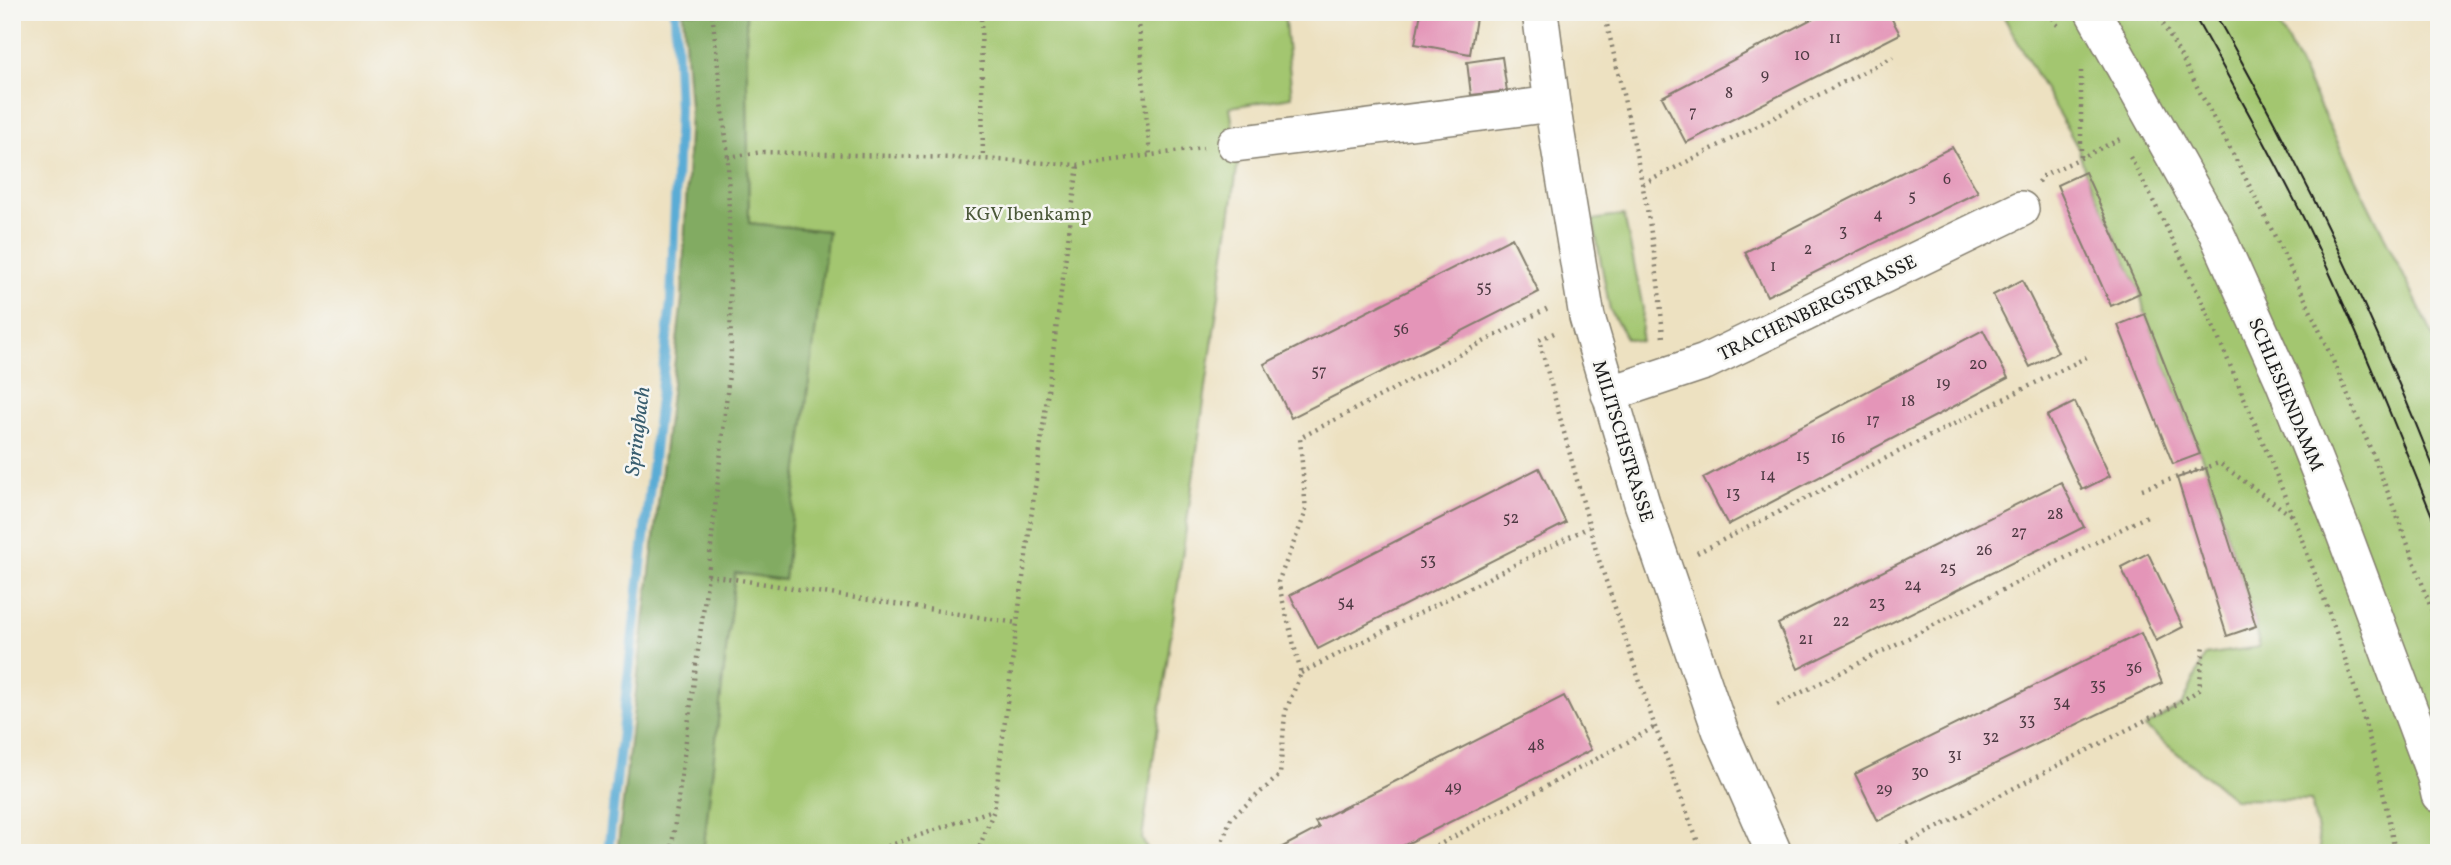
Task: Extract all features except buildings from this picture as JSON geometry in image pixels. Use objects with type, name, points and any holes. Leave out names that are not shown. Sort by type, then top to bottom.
[{"type":"street","name":"MILITSCHSTRASSE","points":[[1541,12],[1552,104],[1584,304],[1664,569],[1720,730],[1774,853]]},
{"type":"street","name":"SCHLESIENDAMM","points":[[2093,12],[2216,232],[2283,381],[2343,531],[2435,777],[2439,795]]},
{"type":"street","points":[[1235,145],[1552,104]]},
{"type":"street","name":"TRACHENBERGSTRASSE","points":[[1609,394],[1705,362],[2021,209]]},
{"type":"path","points":[[671,853],[708,575],[731,355],[728,157],[712,12]]},
{"type":"path","points":[[981,12],[983,159]]},
{"type":"path","points":[[1137,12],[1150,155]]},
{"type":"path","points":[[1602,12],[1643,184],[1654,243],[1661,300],[1665,376]]},
{"type":"path","points":[[1606,20],[1620,12]]},
{"type":"path","points":[[2049,12],[2066,39]]},
{"type":"path","points":[[2156,12],[2258,198],[2332,353],[2396,512],[2439,631]]},
{"type":"path","points":[[1643,184],[1893,57]]},
{"type":"path","points":[[2076,58],[2088,79]]},
{"type":"path","points":[[2081,67],[2081,157]]},
{"type":"path","points":[[2021,209],[2041,177],[2120,139],[2114,127]]},
{"type":"path","points":[[728,157],[762,152],[1078,165],[1235,145]]},
{"type":"path","points":[[2127,151],[2172,234],[2237,379],[2293,517],[2336,633],[2375,756],[2395,853]]},
{"type":"path","points":[[977,853],[994,810],[1078,165]]},
{"type":"path","points":[[1584,304],[1539,340],[1589,527],[1655,727],[1702,853]]},
{"type":"path","points":[[1217,853],[1231,818],[1280,775],[1285,713],[1301,673],[1278,582],[1306,512],[1300,438],[1584,304]]},
{"type":"path","points":[[1664,569],[2087,357]]},
{"type":"path","points":[[2142,489],[2219,463],[2293,517]]},
{"type":"path","points":[[1777,705],[2151,514]]},
{"type":"path","points":[[1301,673],[1589,527]]},
{"type":"path","points":[[708,575],[1017,623]]},
{"type":"path","points":[[1888,853],[2177,705],[2199,690],[2204,644]]},
{"type":"path","points":[[1423,853],[1655,727]]},
{"type":"path","points":[[868,853],[994,810]]},
{"type":"green space","points":[[683,12],[746,12],[749,223],[828,231],[784,580],[735,573],[703,853],[617,853],[682,299],[690,108]]},
{"type":"green space","name":"KGV Ibenkamp","points":[[746,12],[1284,12],[1292,97],[1230,107],[1238,162],[1142,839],[1149,853],[703,853],[735,572],[784,580],[827,231],[749,223]]},
{"type":"green space","points":[[2001,12],[2270,12],[2286,38],[2439,347],[2439,853],[2321,853],[2311,800],[2234,799],[2145,727],[2183,704],[2205,655],[2259,647],[2256,626],[2206,468],[2145,314],[2140,293],[2085,172],[2078,148]]},
{"type":"green space","points":[[1624,215],[1643,308],[1641,342],[1626,338],[1610,310],[1593,220]]},
{"type":"waterway","name":"Springbach","points":[[608,853],[671,303],[679,110],[675,12]]},
{"type":"tram line","points":[[2192,12],[2273,159],[2318,248],[2439,533]]},
{"type":"tram line","points":[[2214,12],[2335,242],[2439,481]]}]
